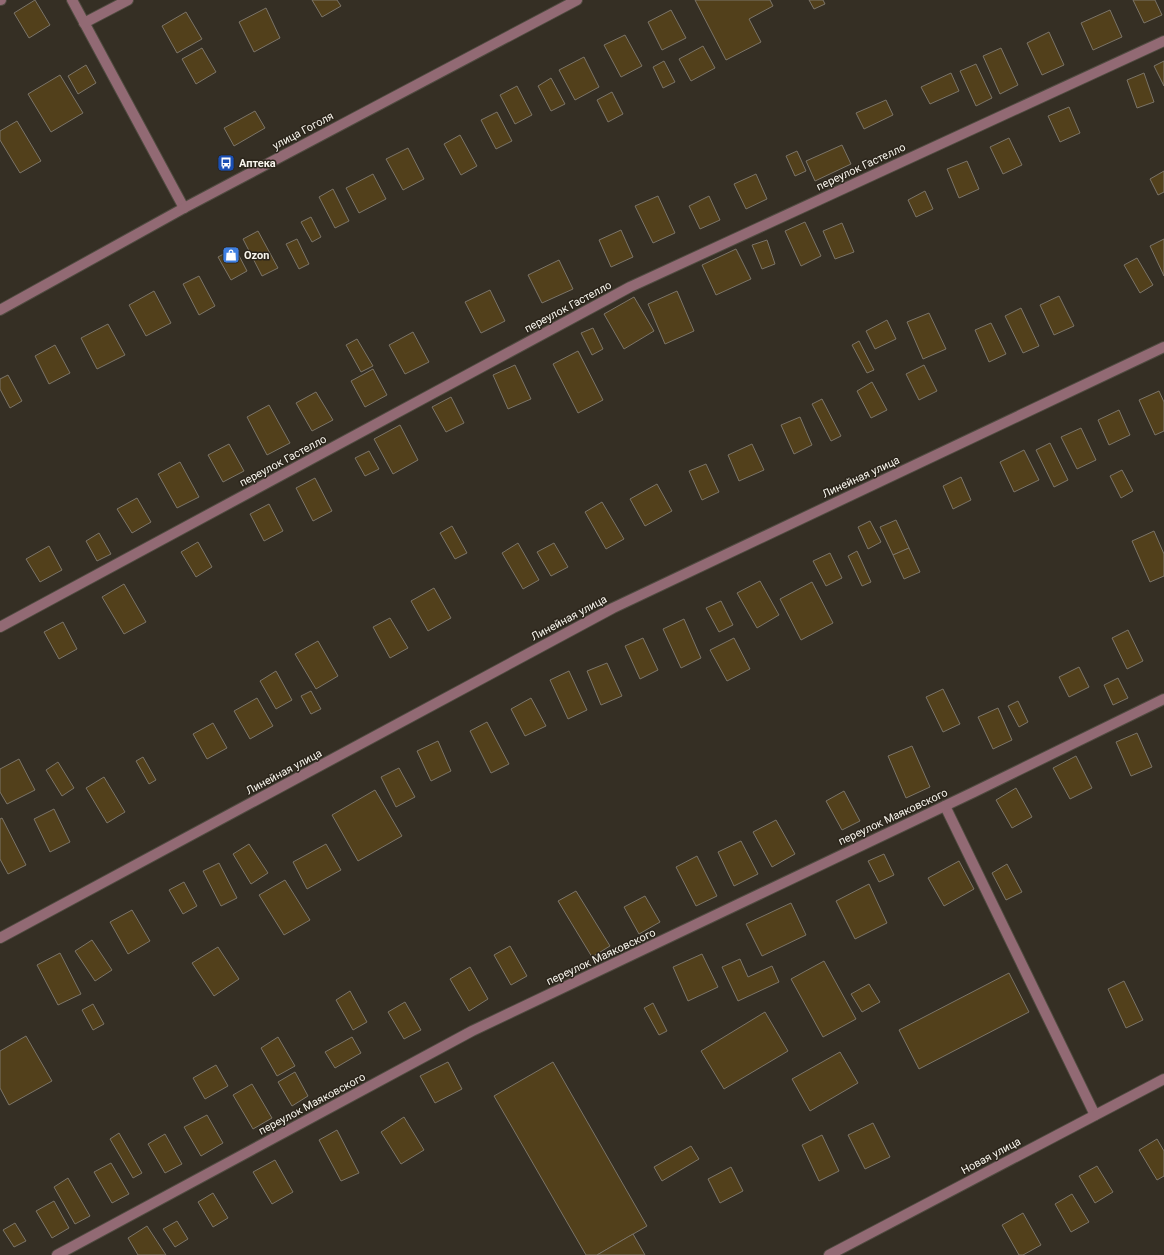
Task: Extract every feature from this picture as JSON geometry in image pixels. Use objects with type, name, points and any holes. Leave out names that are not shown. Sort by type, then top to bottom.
[{"type":"street","points":[[72,0],[184,208]]},
{"type":"street","points":[[84,22],[128,0]]},
{"type":"street","name":"улица Гоголя","points":[[0,310],[184,208],[578,0]]},
{"type":"street","name":"переулок Гастелло","points":[[0,627],[630,287],[1164,41]]},
{"type":"street","name":"Линейная улица","points":[[0,938],[613,608],[1164,347]]},
{"type":"street","name":"переулок Маяковского","points":[[57,1255],[472,1031],[945,806],[1164,699]]},
{"type":"street","points":[[945,806],[1095,1115]]},
{"type":"street","name":"Новая улица","points":[[829,1255],[1164,1079]]},
{"type":"building","points":[[35,0],[50,25],[29,38],[14,13]]},
{"type":"building","points":[[312,0],[337,0],[341,6],[322,17]]},
{"type":"building","points":[[695,0],[770,0],[773,6],[749,19],[761,42],[726,60]]},
{"type":"building","points":[[809,0],[823,0],[825,4],[814,9]]},
{"type":"building","points":[[1133,0],[1155,0],[1162,15],[1144,23]]},
{"type":"building","points":[[266,8],[280,38],[254,52],[239,22]]},
{"type":"building","points":[[671,10],[686,38],[662,50],[648,22]]},
{"type":"building","points":[[1110,10],[1122,37],[1093,50],[1081,23]]},
{"type":"building","points":[[186,12],[202,39],[177,53],[162,26]]},
{"type":"building","points":[[1049,32],[1064,65],[1042,75],[1027,43]]},
{"type":"building","points":[[625,35],[642,66],[621,77],[604,45]]},
{"type":"building","points":[[703,46],[715,68],[691,81],[679,59]]},
{"type":"building","points":[[202,48],[216,72],[196,84],[182,59]]},
{"type":"building","points":[[1001,48],[1018,85],[1000,94],[983,56]]},
{"type":"building","points":[[584,57],[599,87],[575,100],[559,70]]},
{"type":"building","points":[[664,61],[675,82],[663,88],[653,67]]},
{"type":"building","points":[[1164,61],[1164,86],[1154,66]]},
{"type":"building","points":[[976,64],[992,98],[976,106],[960,71]]},
{"type":"building","points":[[86,65],[96,83],[78,94],[68,76]]},
{"type":"building","points":[[951,73],[959,91],[930,104],[921,87]]},
{"type":"building","points":[[1144,73],[1154,102],[1137,108],[1127,80]]},
{"type":"building","points":[[60,75],[83,113],[51,132],[28,94]]},
{"type":"building","points":[[551,78],[565,104],[551,111],[538,86]]},
{"type":"building","points":[[517,86],[532,115],[515,124],[500,95]]},
{"type":"building","points":[[612,92],[623,114],[608,122],[597,100]]},
{"type":"building","points":[[886,100],[893,115],[864,129],[856,113]]},
{"type":"building","points":[[1069,107],[1080,133],[1060,142],[1048,116]]},
{"type":"building","points":[[255,111],[265,128],[234,146],[224,128]]},
{"type":"building","points":[[497,112],[512,141],[496,149],[481,120]]},
{"type":"building","points":[[17,121],[41,161],[20,173],[0,140],[0,131]]},
{"type":"building","points":[[460,135],[477,166],[461,175],[444,144]]},
{"type":"building","points":[[1009,138],[1022,165],[1003,174],[990,147]]},
{"type":"building","points":[[842,145],[851,164],[815,181],[806,161]]},
{"type":"building","points":[[408,148],[424,179],[403,190],[386,159]]},
{"type":"building","points":[[797,151],[806,171],[795,176],[786,156]]},
{"type":"building","points":[[967,161],[979,189],[959,198],[947,169]]},
{"type":"building","points":[[1164,171],[1164,192],[1158,195],[1150,179]]},
{"type":"building","points":[[373,174],[386,199],[359,213],[346,188]]},
{"type":"building","points":[[756,174],[767,199],[746,209],[734,184]]},
{"type":"building","points":[[333,189],[349,221],[335,228],[319,197]]},
{"type":"building","points":[[925,191],[933,209],[916,217],[908,200]]},
{"type":"building","points":[[658,196],[675,233],[653,243],[635,206]]},
{"type":"building","points":[[709,196],[720,220],[700,229],[689,206]]},
{"type":"building","points":[[311,217],[321,237],[312,242],[301,222]]},
{"type":"building","points":[[805,222],[821,256],[801,266],[785,231]]},
{"type":"building","points":[[842,223],[854,252],[835,259],[823,231]]},
{"type":"building","points":[[621,230],[633,257],[611,267],[599,240]]},
{"type":"building","points":[[258,231],[278,268],[262,276],[243,239]]},
{"type":"building","points":[[297,239],[309,264],[299,269],[286,244]]},
{"type":"building","points":[[1164,239],[1164,276],[1150,246]]},
{"type":"building","points":[[767,240],[775,264],[762,269],[752,245]]},
{"type":"building","points":[[235,248],[247,271],[231,280],[218,257]]},
{"type":"building","points":[[736,249],[751,279],[716,295],[702,265]]},
{"type":"building","points":[[1137,258],[1153,285],[1140,293],[1124,265]]},
{"type":"building","points":[[559,260],[573,289],[542,303],[528,275]]},
{"type":"building","points":[[199,276],[215,306],[199,315],[183,284]]},
{"type":"building","points":[[490,290],[505,321],[481,333],[465,302]]},
{"type":"building","points":[[154,291],[171,323],[146,336],[129,305]]},
{"type":"building","points":[[677,291],[694,331],[665,344],[648,304]]},
{"type":"building","points":[[1059,296],[1074,326],[1054,335],[1040,305]]},
{"type":"building","points":[[634,297],[654,331],[624,349],[604,314]]},
{"type":"building","points":[[1021,308],[1039,346],[1023,353],[1005,316]]},
{"type":"building","points":[[929,313],[946,349],[923,359],[907,322]]},
{"type":"building","points":[[887,320],[896,339],[875,349],[866,331]]},
{"type":"building","points":[[991,323],[1006,354],[989,362],[975,330]]},
{"type":"building","points":[[108,324],[125,355],[97,369],[81,338]]},
{"type":"building","points":[[593,328],[603,349],[592,355],[581,333]]},
{"type":"building","points":[[413,332],[429,362],[405,374],[389,345]]},
{"type":"building","points":[[357,339],[373,366],[361,372],[346,345]]},
{"type":"building","points":[[859,341],[874,370],[867,373],[852,345]]},
{"type":"building","points":[[55,345],[70,373],[49,384],[35,356]]},
{"type":"building","points":[[578,351],[603,400],[578,413],[553,364]]},
{"type":"building","points":[[515,365],[531,399],[508,409],[493,375]]},
{"type":"building","points":[[924,365],[937,391],[919,400],[906,374]]},
{"type":"building","points":[[373,369],[387,395],[365,407],[351,381]]},
{"type":"building","points":[[8,375],[22,401],[10,408],[0,389],[0,379]]},
{"type":"building","points":[[872,382],[887,410],[871,418],[857,391]]},
{"type":"building","points":[[1159,391],[1164,402],[1164,431],[1155,435],[1139,400]]},
{"type":"building","points":[[316,392],[333,420],[312,431],[296,403]]},
{"type":"building","points":[[451,397],[464,423],[446,432],[432,407]]},
{"type":"building","points":[[822,399],[841,436],[831,441],[812,404]]},
{"type":"building","points":[[269,405],[290,443],[267,455],[247,417]]},
{"type":"building","points":[[1119,410],[1130,435],[1109,445],[1098,420]]},
{"type":"building","points":[[800,417],[812,445],[794,454],[781,425]]},
{"type":"building","points":[[400,425],[418,460],[393,474],[374,439]]},
{"type":"building","points":[[1081,428],[1096,460],[1077,469],[1061,437]]},
{"type":"building","points":[[1050,443],[1068,480],[1054,487],[1036,450]]},
{"type":"building","points":[[229,444],[244,471],[223,482],[208,455]]},
{"type":"building","points":[[752,444],[764,470],[739,481],[728,455]]},
{"type":"building","points":[[1024,450],[1039,480],[1014,492],[1000,462]]},
{"type":"building","points":[[369,451],[379,469],[365,476],[355,458]]},
{"type":"building","points":[[180,462],[199,497],[177,508],[158,474]]},
{"type":"building","points":[[706,464],[719,492],[702,500],[689,471]]},
{"type":"building","points":[[1122,470],[1133,491],[1121,498],[1110,476]]},
{"type":"building","points":[[961,477],[971,500],[953,509],[943,486]]},
{"type":"building","points":[[315,478],[332,511],[313,521],[296,488]]},
{"type":"building","points":[[657,484],[672,511],[645,526],[630,499]]},
{"type":"building","points":[[137,498],[151,522],[132,533],[117,509]]},
{"type":"building","points":[[602,502],[624,539],[606,549],[585,512]]},
{"type":"building","points":[[269,504],[283,531],[264,541],[250,514]]},
{"type":"building","points":[[896,520],[909,548],[893,555],[880,527]]},
{"type":"building","points":[[870,521],[881,542],[868,549],[858,527]]},
{"type":"building","points":[[452,526],[467,553],[455,559],[440,533]]},
{"type":"building","points":[[1154,531],[1164,554],[1164,576],[1150,582],[1132,541]]},
{"type":"building","points":[[99,533],[111,554],[97,561],[86,541]]},
{"type":"building","points":[[198,542],[212,567],[196,577],[181,552]]},
{"type":"building","points":[[518,543],[539,580],[523,589],[502,553]]},
{"type":"building","points":[[554,543],[568,567],[551,576],[537,552]]},
{"type":"building","points":[[49,546],[62,570],[40,582],[26,559]]},
{"type":"building","points":[[909,548],[920,572],[904,579],[893,555]]},
{"type":"building","points":[[857,551],[871,582],[862,586],[848,556]]},
{"type":"building","points":[[830,553],[842,578],[826,586],[813,561]]},
{"type":"building","points":[[760,581],[779,615],[757,628],[737,593]]},
{"type":"building","points":[[812,582],[833,623],[801,640],[780,599]]},
{"type":"building","points":[[124,584],[146,622],[124,634],[102,597]]},
{"type":"building","points":[[434,588],[451,618],[428,631],[411,601]]},
{"type":"building","points":[[721,601],[733,625],[719,632],[706,608]]},
{"type":"building","points":[[390,618],[408,648],[390,658],[373,627]]},
{"type":"building","points":[[684,619],[701,658],[681,668],[663,629]]},
{"type":"building","points":[[63,622],[77,649],[59,659],[44,632]]},
{"type":"building","points":[[1128,630],[1143,661],[1127,669],[1112,638]]},
{"type":"building","points":[[643,638],[658,670],[640,679],[625,646]]},
{"type":"building","points":[[734,638],[750,669],[727,681],[710,650]]},
{"type":"building","points":[[318,641],[338,676],[316,689],[295,654]]},
{"type":"building","points":[[607,663],[622,696],[601,705],[587,671]]},
{"type":"building","points":[[1079,667],[1089,687],[1069,697],[1059,677]]},
{"type":"building","points":[[276,671],[292,700],[276,709],[260,681]]},
{"type":"building","points":[[569,671],[587,710],[568,719],[550,680]]},
{"type":"building","points":[[1118,678],[1128,698],[1113,705],[1104,685]]},
{"type":"building","points":[[943,689],[960,724],[943,732],[926,697]]},
{"type":"building","points":[[311,691],[321,709],[311,714],[301,696]]},
{"type":"building","points":[[257,698],[273,726],[250,739],[234,711]]},
{"type":"building","points":[[531,698],[546,726],[525,736],[511,709]]},
{"type":"building","points":[[1018,701],[1028,722],[1019,727],[1008,706]]},
{"type":"building","points":[[998,708],[1012,740],[993,749],[978,717]]},
{"type":"building","points":[[487,722],[509,764],[491,773],[470,731]]},
{"type":"building","points":[[213,723],[227,748],[207,759],[193,734]]},
{"type":"building","points":[[1137,733],[1152,767],[1131,776],[1116,742]]},
{"type":"building","points":[[438,741],[451,771],[431,781],[417,751]]},
{"type":"building","points":[[912,746],[930,787],[906,798],[888,756]]},
{"type":"building","points":[[1076,756],[1092,788],[1070,799],[1053,768]]},
{"type":"building","points":[[143,757],[156,780],[149,784],[136,761]]},
{"type":"building","points":[[19,759],[35,790],[7,804],[0,792],[0,769]]},
{"type":"building","points":[[58,762],[74,788],[62,796],[46,770]]},
{"type":"building","points":[[399,768],[415,797],[396,807],[381,777]]},
{"type":"building","points":[[104,777],[125,812],[107,823],[86,788]]},
{"type":"building","points":[[1016,788],[1032,817],[1012,828],[996,800]]},
{"type":"building","points":[[375,790],[402,836],[358,861],[332,815]]},
{"type":"building","points":[[844,791],[860,821],[842,830],[826,801]]},
{"type":"building","points":[[54,809],[70,842],[50,852],[34,819]]},
{"type":"building","points":[[2,818],[26,865],[8,874],[0,859],[0,819]]},
{"type":"building","points":[[776,820],[795,854],[772,867],[753,832]]},
{"type":"building","points":[[741,841],[758,874],[734,886],[718,852]]},
{"type":"building","points":[[249,844],[268,873],[251,884],[233,854]]},
{"type":"building","points":[[326,844],[341,870],[307,889],[293,862]]},
{"type":"building","points":[[884,854],[894,875],[879,882],[868,861]]},
{"type":"building","points":[[697,856],[717,896],[696,906],[676,867]]},
{"type":"building","points":[[959,861],[974,889],[944,906],[928,878]]},
{"type":"building","points":[[219,863],[237,898],[221,906],[203,871]]},
{"type":"building","points":[[1007,864],[1022,892],[1006,900],[992,873]]},
{"type":"building","points":[[285,880],[310,920],[284,935],[259,895]]},
{"type":"building","points":[[184,882],[197,906],[183,914],[169,890]]},
{"type":"building","points":[[869,884],[887,923],[855,939],[836,901]]},
{"type":"building","points":[[576,891],[610,946],[592,957],[558,901]]},
{"type":"building","points":[[645,896],[660,922],[639,934],[624,907]]},
{"type":"building","points":[[791,903],[806,935],[762,956],[746,924]]},
{"type":"building","points":[[132,910],[150,941],[128,954],[110,922]]},
{"type":"building","points":[[92,940],[112,970],[95,981],[75,951]]},
{"type":"building","points":[[510,946],[527,976],[511,985],[494,955]]},
{"type":"building","points":[[218,947],[239,979],[214,996],[192,963]]},
{"type":"building","points":[[60,953],[81,994],[58,1005],[37,965]]},
{"type":"building","points":[[702,954],[718,987],[688,1001],[673,967]]},
{"type":"building","points":[[740,959],[748,977],[772,966],[779,982],[738,1001],[722,967]]},
{"type":"building","points":[[824,961],[856,1019],[823,1037],[791,979]]},
{"type":"building","points":[[470,967],[488,999],[469,1011],[450,979]]},
{"type":"building","points":[[1009,973],[1029,1012],[919,1069],[899,1030]]},
{"type":"building","points":[[1124,981],[1143,1020],[1126,1028],[1108,989]]},
{"type":"building","points":[[869,984],[880,1002],[862,1012],[851,994]]},
{"type":"building","points":[[350,991],[367,1022],[353,1030],[336,1000]]},
{"type":"building","points":[[405,1002],[421,1030],[404,1039],[388,1012]]},
{"type":"building","points":[[653,1003],[667,1031],[659,1035],[644,1008]]},
{"type":"building","points":[[93,1004],[104,1024],[93,1030],[82,1010]]},
{"type":"building","points":[[765,1012],[788,1051],[724,1089],[701,1051]]},
{"type":"building","points":[[26,1036],[52,1081],[9,1105],[0,1088],[0,1051]]},
{"type":"building","points":[[278,1037],[295,1066],[277,1076],[261,1048]]},
{"type":"building","points":[[352,1037],[361,1053],[335,1068],[325,1052]]},
{"type":"building","points":[[840,1052],[858,1083],[810,1111],[792,1079]]},
{"type":"building","points":[[448,1062],[462,1089],[435,1103],[420,1076]]},
{"type":"building","points":[[553,1062],[647,1226],[597,1255],[586,1255],[494,1096]]},
{"type":"building","points":[[216,1065],[228,1086],[205,1099],[193,1078]]},
{"type":"building","points":[[295,1072],[308,1096],[292,1106],[278,1082]]},
{"type":"building","points":[[252,1084],[272,1118],[253,1129],[233,1095]]},
{"type":"building","points":[[207,1115],[223,1143],[201,1156],[184,1127]]},
{"type":"building","points":[[404,1117],[424,1150],[401,1164],[381,1132]]},
{"type":"building","points":[[873,1123],[890,1157],[865,1169],[848,1135]]},
{"type":"building","points":[[337,1130],[359,1173],[341,1181],[319,1140]]},
{"type":"building","points":[[119,1133],[142,1173],[133,1178],[110,1139]]},
{"type":"building","points":[[165,1134],[182,1164],[165,1173],[148,1144]]},
{"type":"building","points":[[822,1135],[839,1171],[819,1181],[802,1145]]},
{"type":"building","points":[[1157,1139],[1164,1151],[1164,1176],[1157,1180],[1139,1150]]},
{"type":"building","points":[[691,1146],[699,1159],[662,1181],[654,1167]]},
{"type":"building","points":[[275,1160],[293,1192],[272,1204],[253,1172]]},
{"type":"building","points":[[111,1163],[129,1194],[112,1203],[94,1172]]},
{"type":"building","points":[[1097,1166],[1113,1192],[1095,1203],[1079,1176]]},
{"type":"building","points":[[731,1167],[743,1191],[720,1203],[708,1179]]},
{"type":"building","points":[[68,1178],[90,1216],[75,1224],[54,1187]]},
{"type":"building","points":[[213,1193],[228,1218],[213,1227],[198,1202]]},
{"type":"building","points":[[1072,1194],[1089,1222],[1071,1232],[1055,1204]]},
{"type":"building","points":[[54,1201],[69,1228],[52,1238],[36,1211]]},
{"type":"building","points":[[1023,1213],[1041,1245],[1023,1255],[1019,1255],[1002,1225]]},
{"type":"building","points":[[177,1221],[188,1239],[175,1247],[163,1229]]},
{"type":"building","points":[[15,1223],[26,1241],[14,1247],[3,1230]]},
{"type":"building","points":[[147,1226],[166,1255],[138,1255],[128,1238]]},
{"type":"building","points":[[633,1234],[645,1255],[597,1255]]},
{"type":"place","name":"Аптека","points":[[226,163]]},
{"type":"place","name":"Ozon","points":[[231,255]]}]
